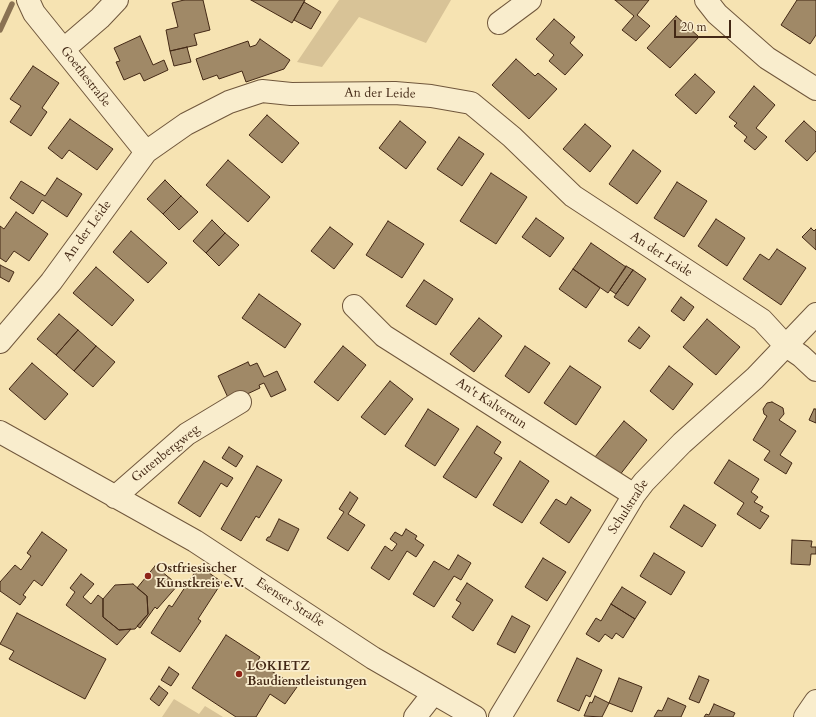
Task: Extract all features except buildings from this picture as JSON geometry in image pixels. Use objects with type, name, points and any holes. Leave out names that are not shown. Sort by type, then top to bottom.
[{"type":"street","name":"Goethestraße","points":[[28,0],[34,13],[64,49],[102,100],[146,152]]},
{"type":"street","points":[[64,49],[100,18],[117,0]]},
{"type":"street","points":[[499,23],[530,0]]},
{"type":"street","points":[[706,0],[717,14],[767,58],[816,89]]},
{"type":"street","name":"An der Leide","points":[[0,342],[51,282],[146,152],[200,117],[229,102],[262,91],[291,94],[395,93],[431,96],[471,103],[512,137],[572,196],[762,320],[785,345],[801,356],[816,370]]},
{"type":"street","name":"An't Kalvertun","points":[[354,306],[384,336],[634,495]]},
{"type":"street","name":"Schulstraße","points":[[500,717],[634,495],[667,457],[755,378],[816,314]]},
{"type":"street","name":"Gutenbergweg","points":[[115,497],[187,434],[240,402]]},
{"type":"street","name":"Esenser Straße","points":[[0,432],[195,541],[373,658],[475,717]]},
{"type":"street","points":[[415,717],[433,694]]},
{"type":"street","points":[[805,717],[816,701]]},
{"type":"shaded area","points":[[339,0],[451,0],[426,43],[359,17],[322,67],[297,62]]},
{"type":"shaded area","points":[[174,699],[199,714],[205,706],[223,717],[162,717]]},
{"type":"waterway","points":[[0,30],[12,4]]},
{"type":"place","name":"Ostfriesischer Kunstkreis e.V.","points":[[148,576]]},
{"type":"place","name":"LOKIETZ Baudienstleistungen","points":[[239,674]]}]
